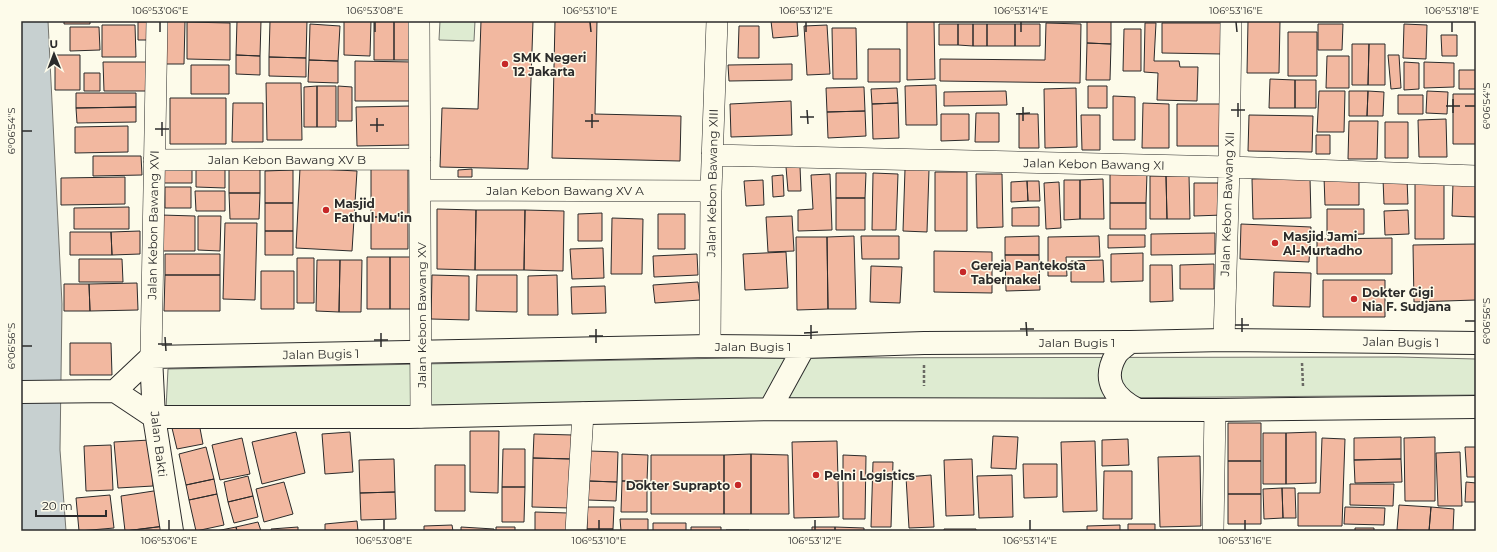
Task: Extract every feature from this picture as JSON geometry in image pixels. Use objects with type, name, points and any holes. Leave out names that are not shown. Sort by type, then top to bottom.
[{"type":"street","name":"Jalan Kebon Bawang XVI","points":[[151,357],[157,21]]},
{"type":"street","name":"Jalan Kebon Bawang XV","points":[[419,21],[421,417]]},
{"type":"street","name":"Jalan Kebon Bawang XIII","points":[[710,346],[711,191],[717,21]]},
{"type":"street","name":"Jalan Kebon Bawang XII","points":[[1224,340],[1229,167],[1231,21]]},
{"type":"street","name":"Jalan Kebon Bawang XI","points":[[712,155],[1229,167],[1476,176]]},
{"type":"street","name":"Jalan Kebon Bawang XV B","points":[[154,160],[420,159]]},
{"type":"street","name":"Jalan Kebon Bawang XV A","points":[[420,190],[711,191]]},
{"type":"street","name":"Jalan Bugis 1","points":[[151,357],[710,346],[804,347],[924,343],[1224,340],[1476,343]]},
{"type":"street","points":[[1130,342],[1117,354],[1110,370],[1112,388],[1123,402],[1138,410]]},
{"type":"street","points":[[770,409],[804,347]]},
{"type":"street","points":[[115,391],[151,357]]},
{"type":"street","name":"Jalan Bakti","points":[[151,357],[154,417],[172,531]]},
{"type":"street","points":[[21,392],[115,391],[154,417],[421,417],[770,409],[1215,410],[1476,407]]},
{"type":"street","points":[[1213,531],[1215,410]]},
{"type":"street","points":[[576,531],[583,413]]},
{"type":"path","points":[[924,358],[924,387]]},
{"type":"path","points":[[1302,359],[1303,387]]},
{"type":"green space","points":[[440,21],[475,21],[474,41],[439,40]]},
{"type":"green space","points":[[1399,357],[1476,359],[1476,395],[728,401],[166,409],[168,369],[731,358]]},
{"type":"shaded area","points":[[21,21],[48,21],[62,304],[60,450],[66,531],[21,531]]},
{"type":"building","points":[[64,21],[90,21],[90,24],[64,24]]},
{"type":"building","points":[[165,21],[185,21],[184,64],[164,64]]},
{"type":"building","points":[[237,21],[261,21],[260,56],[236,55]]},
{"type":"building","points":[[270,21],[307,21],[306,58],[269,57]]},
{"type":"building","points":[[344,21],[371,21],[370,56],[344,55]]},
{"type":"building","points":[[374,21],[394,21],[394,60],[374,60]]},
{"type":"building","points":[[394,21],[417,21],[417,60],[394,60]]},
{"type":"building","name":"SMK Negeri 12 Jakarta","points":[[481,21],[533,21],[528,169],[440,167],[442,108],[478,109]]},
{"type":"building","points":[[555,21],[597,21],[595,114],[681,116],[680,161],[552,158]]},
{"type":"building","points":[[771,21],[797,21],[798,36],[773,38]]},
{"type":"building","points":[[907,21],[934,21],[935,79],[907,80]]},
{"type":"building","points":[[1087,21],[1111,21],[1111,44],[1087,43]]},
{"type":"building","points":[[1248,21],[1280,21],[1279,73],[1247,73]]},
{"type":"building","points":[[138,22],[152,22],[152,40],[138,40]]},
{"type":"building","points":[[187,22],[230,23],[230,60],[187,59]]},
{"type":"building","points":[[1046,23],[1081,24],[1080,83],[940,81],[940,59],[1045,60]]},
{"type":"building","points":[[1145,23],[1156,23],[1154,61],[1179,61],[1180,67],[1198,67],[1197,101],[1157,100],[1158,73],[1144,72]]},
{"type":"building","points":[[1162,23],[1221,23],[1222,54],[1162,53]]},
{"type":"building","points":[[310,24],[340,26],[338,61],[309,60]]},
{"type":"building","points":[[939,24],[958,24],[958,45],[939,45]]},
{"type":"building","points":[[958,24],[973,24],[973,46],[958,45]]},
{"type":"building","points":[[973,24],[987,24],[987,46],[973,46]]},
{"type":"building","points":[[987,24],[1015,24],[1015,46],[987,46]]},
{"type":"building","points":[[1015,24],[1040,24],[1040,46],[1015,46]]},
{"type":"building","points":[[1318,24],[1343,24],[1342,50],[1318,50]]},
{"type":"building","points":[[1404,24],[1427,25],[1426,59],[1403,58]]},
{"type":"building","points":[[102,25],[135,25],[136,57],[102,57]]},
{"type":"building","points":[[827,25],[830,74],[807,75],[804,26]]},
{"type":"building","points":[[739,26],[759,26],[759,58],[738,58]]},
{"type":"building","points":[[70,27],[99,27],[100,50],[70,51]]},
{"type":"building","points":[[832,28],[856,28],[857,79],[833,79]]},
{"type":"building","points":[[1124,29],[1141,29],[1141,71],[1123,71]]},
{"type":"building","points":[[1288,32],[1317,32],[1317,76],[1288,76]]},
{"type":"building","points":[[1441,35],[1457,35],[1457,56],[1442,56]]},
{"type":"building","points":[[1087,43],[1111,44],[1110,80],[1086,80]]},
{"type":"building","points":[[1352,44],[1369,44],[1368,85],[1352,85]]},
{"type":"building","points":[[1369,44],[1385,44],[1385,85],[1368,85]]},
{"type":"building","points":[[868,49],[900,49],[900,82],[868,82]]},
{"type":"building","points":[[55,55],[80,55],[80,90],[55,90]]},
{"type":"building","points":[[236,55],[260,56],[260,75],[236,74]]},
{"type":"building","points":[[1388,55],[1399,55],[1401,88],[1391,89]]},
{"type":"building","points":[[1327,56],[1349,56],[1349,88],[1326,88]]},
{"type":"building","points":[[269,57],[306,58],[306,77],[269,76]]},
{"type":"building","points":[[309,60],[338,61],[338,83],[308,82]]},
{"type":"building","points":[[355,61],[412,62],[412,101],[355,101]]},
{"type":"building","points":[[103,62],[147,62],[147,91],[104,91]]},
{"type":"building","points":[[1404,62],[1419,63],[1419,89],[1404,90]]},
{"type":"building","points":[[1424,62],[1454,63],[1454,87],[1424,88]]},
{"type":"building","points":[[792,64],[792,80],[729,81],[728,65]]},
{"type":"building","points":[[191,65],[229,65],[229,94],[191,94]]},
{"type":"building","points":[[1459,70],[1476,70],[1476,89],[1459,89]]},
{"type":"building","points":[[84,73],[100,73],[100,91],[84,91]]},
{"type":"building","points":[[1270,79],[1295,80],[1295,108],[1269,108]]},
{"type":"building","points":[[1295,80],[1316,80],[1316,108],[1295,108]]},
{"type":"building","points":[[266,83],[301,83],[302,140],[267,140]]},
{"type":"building","points":[[936,85],[937,125],[906,125],[905,86]]},
{"type":"building","points":[[317,86],[336,86],[336,127],[317,127]]},
{"type":"building","points":[[317,86],[317,127],[304,127],[304,87]]},
{"type":"building","points":[[338,86],[352,87],[352,121],[338,121]]},
{"type":"building","points":[[1088,86],[1107,86],[1107,108],[1088,108]]},
{"type":"building","points":[[864,87],[865,111],[827,112],[826,88]]},
{"type":"building","points":[[897,88],[898,103],[872,104],[871,89]]},
{"type":"building","points":[[1076,88],[1077,147],[1045,148],[1044,89]]},
{"type":"building","points":[[1006,91],[1007,105],[944,106],[944,92]]},
{"type":"building","points":[[1319,91],[1345,91],[1344,132],[1317,132]]},
{"type":"building","points":[[1349,91],[1368,91],[1367,116],[1349,116]]},
{"type":"building","points":[[1368,91],[1384,92],[1383,116],[1367,116]]},
{"type":"building","points":[[1427,91],[1448,92],[1447,114],[1426,113]]},
{"type":"building","points":[[76,93],[136,93],[136,107],[76,108]]},
{"type":"building","points":[[1453,94],[1476,94],[1476,144],[1453,144]]},
{"type":"building","points":[[1398,95],[1423,95],[1423,114],[1398,114]]},
{"type":"building","points":[[1113,96],[1135,97],[1135,140],[1113,140]]},
{"type":"building","points":[[170,98],[226,98],[226,144],[170,144]]},
{"type":"building","points":[[791,101],[792,135],[731,137],[730,104]]},
{"type":"building","points":[[233,103],[263,103],[263,142],[232,142]]},
{"type":"building","points":[[898,103],[899,138],[873,139],[872,104]]},
{"type":"building","points":[[1143,103],[1169,104],[1169,148],[1142,148]]},
{"type":"building","points":[[1177,104],[1228,104],[1229,146],[1177,146]]},
{"type":"building","points":[[410,106],[410,145],[357,146],[356,107]]},
{"type":"building","points":[[136,107],[136,122],[77,123],[76,108]]},
{"type":"building","points":[[865,111],[866,136],[828,138],[827,112]]},
{"type":"building","points":[[976,113],[999,113],[999,142],[975,142]]},
{"type":"building","points":[[941,114],[969,114],[969,140],[941,141]]},
{"type":"building","points":[[1019,114],[1038,114],[1039,148],[1019,148]]},
{"type":"building","points":[[1081,115],[1100,115],[1100,150],[1082,150]]},
{"type":"building","points":[[1249,115],[1313,116],[1312,152],[1248,151]]},
{"type":"building","points":[[1446,119],[1447,157],[1419,157],[1418,120]]},
{"type":"building","points":[[1349,121],[1378,121],[1377,159],[1348,159]]},
{"type":"building","points":[[1385,122],[1408,122],[1408,158],[1385,158]]},
{"type":"building","points":[[128,126],[128,152],[75,153],[75,127]]},
{"type":"building","points":[[1316,135],[1330,135],[1330,154],[1316,154]]},
{"type":"building","points":[[93,156],[141,156],[142,175],[93,176]]},
{"type":"building","points":[[192,162],[192,183],[161,183],[161,163]]},
{"type":"building","points":[[800,166],[801,191],[788,191],[786,167]]},
{"type":"building","points":[[225,167],[225,188],[196,187],[196,168]]},
{"type":"building","points":[[371,167],[408,167],[408,217],[371,217]]},
{"type":"building","points":[[229,168],[260,168],[260,193],[229,193]]},
{"type":"building","name":"Masjid Fathul Mu'in","points":[[300,168],[357,171],[352,251],[296,248]]},
{"type":"building","points":[[472,169],[472,177],[458,177],[458,170]]},
{"type":"building","points":[[905,169],[929,170],[927,232],[903,231]]},
{"type":"building","points":[[293,170],[293,203],[265,203],[265,171]]},
{"type":"building","points":[[935,172],[967,172],[967,231],[935,231]]},
{"type":"building","points":[[836,173],[866,173],[865,198],[836,198]]},
{"type":"building","points":[[873,173],[898,174],[896,230],[872,230]]},
{"type":"building","points":[[1110,173],[1147,173],[1146,203],[1110,203]]},
{"type":"building","points":[[830,174],[832,230],[798,231],[798,210],[813,209],[811,175]]},
{"type":"building","points":[[976,174],[1002,174],[1003,227],[977,228]]},
{"type":"building","points":[[783,175],[784,196],[773,197],[772,176]]},
{"type":"building","points":[[1189,175],[1190,219],[1167,219],[1166,176]]},
{"type":"building","points":[[1150,176],[1166,176],[1167,219],[1150,219]]},
{"type":"building","points":[[125,177],[125,204],[61,205],[61,178]]},
{"type":"building","points":[[1324,177],[1359,177],[1359,205],[1325,205]]},
{"type":"building","points":[[1310,178],[1311,218],[1253,219],[1252,179]]},
{"type":"building","points":[[1103,179],[1104,219],[1080,219],[1080,180]]},
{"type":"building","points":[[1383,179],[1407,179],[1408,204],[1384,204]]},
{"type":"building","points":[[1415,179],[1444,179],[1444,239],[1415,239]]},
{"type":"building","points":[[763,180],[764,205],[746,206],[744,181]]},
{"type":"building","points":[[1064,180],[1080,180],[1080,219],[1064,220]]},
{"type":"building","points":[[1027,181],[1039,181],[1040,201],[1028,201]]},
{"type":"building","points":[[1027,181],[1028,201],[1011,202],[1011,182]]},
{"type":"building","points":[[1059,182],[1061,228],[1046,229],[1044,183]]},
{"type":"building","points":[[1453,182],[1476,183],[1476,217],[1452,216]]},
{"type":"building","points":[[1194,183],[1222,183],[1223,215],[1194,216]]},
{"type":"building","points":[[165,187],[191,187],[191,208],[165,208]]},
{"type":"building","points":[[195,191],[225,191],[225,211],[196,211]]},
{"type":"building","points":[[229,193],[260,193],[259,219],[230,219]]},
{"type":"building","points":[[836,198],[865,198],[865,230],[836,230]]},
{"type":"building","points":[[265,203],[293,203],[293,231],[265,231]]},
{"type":"building","points":[[1110,203],[1146,203],[1146,229],[1110,229]]},
{"type":"building","points":[[129,207],[129,229],[74,229],[74,208]]},
{"type":"building","points":[[1039,207],[1039,226],[1012,226],[1012,208]]},
{"type":"building","points":[[437,209],[476,210],[475,270],[437,269]]},
{"type":"building","points":[[1327,209],[1364,209],[1364,234],[1327,235]]},
{"type":"building","points":[[476,210],[525,210],[524,270],[475,270]]},
{"type":"building","points":[[525,210],[564,211],[563,271],[524,270]]},
{"type":"building","points":[[1408,210],[1409,234],[1385,235],[1384,211]]},
{"type":"building","points":[[602,213],[602,241],[578,241],[578,214]]},
{"type":"building","points":[[658,214],[685,214],[685,249],[658,249]]},
{"type":"building","points":[[161,215],[195,216],[195,251],[161,251]]},
{"type":"building","points":[[198,216],[221,216],[220,251],[198,250]]},
{"type":"building","points":[[792,216],[794,251],[768,252],[766,217]]},
{"type":"building","points":[[371,217],[408,217],[408,249],[371,249]]},
{"type":"building","points":[[612,218],[643,219],[642,274],[611,274]]},
{"type":"building","points":[[225,223],[257,223],[255,300],[223,299]]},
{"type":"building","name":"Masjid Jami Al-Murtadho","points":[[1241,224],[1311,227],[1309,262],[1240,259]]},
{"type":"building","points":[[140,231],[140,254],[112,255],[111,232]]},
{"type":"building","points":[[265,231],[293,231],[293,255],[265,255]]},
{"type":"building","points":[[70,232],[111,232],[112,255],[70,255]]},
{"type":"building","points":[[1215,233],[1215,254],[1151,255],[1151,234]]},
{"type":"building","points":[[1108,235],[1145,235],[1145,247],[1108,248]]},
{"type":"building","points":[[854,236],[856,309],[828,309],[827,237]]},
{"type":"building","points":[[861,236],[899,236],[899,259],[862,259]]},
{"type":"building","points":[[1039,236],[1039,255],[1005,255],[1005,237]]},
{"type":"building","points":[[1099,236],[1100,257],[1066,257],[1067,276],[1048,276],[1048,237]]},
{"type":"building","points":[[796,237],[827,237],[828,309],[797,310]]},
{"type":"building","points":[[1392,238],[1392,274],[1317,274],[1317,239]]},
{"type":"building","points":[[1476,244],[1476,300],[1414,302],[1413,245]]},
{"type":"building","points":[[603,248],[604,278],[572,279],[570,249]]},
{"type":"building","name":"Gereja Pantekosta Tabernakel","points":[[934,251],[992,252],[992,293],[934,292]]},
{"type":"building","points":[[786,252],[788,288],[745,290],[743,254]]},
{"type":"building","points":[[1143,253],[1143,281],[1111,282],[1111,254]]},
{"type":"building","points":[[165,254],[220,254],[220,275],[165,275]]},
{"type":"building","points":[[697,254],[698,275],[654,277],[653,256]]},
{"type":"building","points":[[1005,255],[1039,255],[1040,290],[1006,291]]},
{"type":"building","points":[[367,257],[390,257],[390,309],[367,309]]},
{"type":"building","points":[[390,257],[415,257],[415,309],[390,309]]},
{"type":"building","points":[[297,258],[314,258],[314,303],[297,303]]},
{"type":"building","points":[[79,259],[122,259],[123,282],[79,282]]},
{"type":"building","points":[[317,260],[340,260],[339,312],[316,311]]},
{"type":"building","points":[[340,260],[362,260],[361,312],[339,312]]},
{"type":"building","points":[[1103,260],[1104,282],[1071,282],[1071,261]]},
{"type":"building","points":[[1214,264],[1214,289],[1180,289],[1180,265]]},
{"type":"building","points":[[1150,265],[1172,265],[1173,301],[1150,302]]},
{"type":"building","points":[[871,266],[902,267],[900,303],[870,302]]},
{"type":"building","points":[[261,271],[294,271],[294,309],[261,309]]},
{"type":"building","points":[[1274,272],[1311,273],[1310,307],[1273,306]]},
{"type":"building","points":[[165,275],[220,275],[220,311],[164,311]]},
{"type":"building","points":[[432,275],[469,276],[469,320],[431,319]]},
{"type":"building","points":[[477,275],[517,275],[517,312],[476,311]]},
{"type":"building","points":[[557,275],[558,315],[528,315],[528,276]]},
{"type":"building","name":"Dokter Gigi Nia F. Sudjana","points":[[1323,280],[1385,280],[1385,317],[1323,317]]},
{"type":"building","points":[[698,282],[700,300],[655,303],[653,285]]},
{"type":"building","points":[[137,283],[138,310],[90,311],[89,284]]},
{"type":"building","points":[[64,284],[89,284],[90,311],[64,311]]},
{"type":"building","points":[[605,286],[606,313],[572,314],[571,287]]},
{"type":"building","points":[[70,343],[111,343],[112,375],[70,375]]},
{"type":"building","points":[[199,423],[203,444],[177,449],[172,428]]},
{"type":"building","points":[[1228,423],[1261,423],[1261,461],[1228,461]]},
{"type":"building","points":[[470,431],[499,431],[498,493],[470,492]]},
{"type":"building","points":[[296,432],[305,473],[262,484],[252,442]]},
{"type":"building","points":[[350,432],[353,472],[325,474],[322,434]]},
{"type":"building","points":[[1316,432],[1316,483],[1286,484],[1286,433]]},
{"type":"building","points":[[1263,433],[1286,433],[1286,484],[1263,484]]},
{"type":"building","points":[[534,434],[573,435],[572,459],[533,458]]},
{"type":"building","points":[[993,436],[1018,437],[1016,469],[991,468]]},
{"type":"building","points":[[1401,437],[1401,459],[1354,460],[1354,438]]},
{"type":"building","points":[[1435,437],[1435,501],[1405,501],[1404,438]]},
{"type":"building","points":[[242,438],[250,474],[220,480],[212,445]]},
{"type":"building","points":[[1322,438],[1345,439],[1342,526],[1298,526],[1298,493],[1320,493]]},
{"type":"building","points":[[1128,439],[1129,465],[1102,466],[1102,440]]},
{"type":"building","points":[[150,440],[153,486],[118,488],[114,442]]},
{"type":"building","points":[[837,441],[839,517],[794,518],[792,442]]},
{"type":"building","points":[[1095,441],[1097,511],[1063,512],[1061,442]]},
{"type":"building","points":[[111,445],[113,490],[86,491],[84,446]]},
{"type":"building","points":[[206,447],[214,479],[186,485],[179,454]]},
{"type":"building","points":[[1465,447],[1476,447],[1476,477],[1467,477]]},
{"type":"building","points":[[503,449],[525,449],[525,487],[502,487]]},
{"type":"building","points":[[590,451],[618,452],[617,482],[589,481]]},
{"type":"building","points":[[1460,452],[1462,506],[1438,506],[1436,453]]},
{"type":"building","points":[[622,454],[648,455],[647,481],[622,481]]},
{"type":"building","points":[[751,454],[788,455],[789,514],[751,514]]},
{"type":"building","name":"Dokter Suprapto","points":[[751,454],[751,514],[724,514],[724,455]]},
{"type":"building","points":[[651,455],[724,455],[724,514],[651,514]]},
{"type":"building","points":[[843,455],[866,456],[865,519],[843,519]]},
{"type":"building","points":[[1200,456],[1201,526],[1160,527],[1158,457]]},
{"type":"building","points":[[533,458],[572,459],[571,508],[532,507]]},
{"type":"building","points":[[394,459],[395,492],[360,493],[359,460]]},
{"type":"building","points":[[972,459],[974,515],[946,516],[944,460]]},
{"type":"building","points":[[1401,459],[1402,482],[1355,483],[1354,460]]},
{"type":"building","points":[[1228,461],[1261,461],[1261,494],[1228,494]]},
{"type":"building","points":[[873,462],[893,462],[891,527],[871,527]]},
{"type":"building","points":[[1023,464],[1057,464],[1057,497],[1024,498]]},
{"type":"building","points":[[435,465],[465,465],[465,511],[435,511]]},
{"type":"building","points":[[1104,471],[1132,471],[1132,519],[1103,519]]},
{"type":"building","points":[[931,475],[934,527],[909,528],[906,477]]},
{"type":"building","points":[[1012,475],[1013,517],[979,518],[977,476]]},
{"type":"building","points":[[248,476],[253,496],[228,502],[224,482]]},
{"type":"building","points":[[214,479],[217,494],[189,500],[186,485]]},
{"type":"building","points":[[589,481],[617,482],[616,501],[588,500]]},
{"type":"building","points":[[622,481],[647,481],[647,512],[621,512]]},
{"type":"building","points":[[284,482],[293,514],[264,522],[256,489]]},
{"type":"building","points":[[1466,482],[1476,483],[1476,502],[1465,502]]},
{"type":"building","points":[[1350,484],[1394,484],[1393,506],[1350,505]]},
{"type":"building","points":[[502,487],[525,487],[524,522],[502,522]]},
{"type":"building","points":[[1282,488],[1283,518],[1264,519],[1263,489]]},
{"type":"building","points":[[1282,488],[1295,488],[1296,518],[1283,518]]},
{"type":"building","points":[[160,490],[165,526],[125,531],[121,496]]},
{"type":"building","points":[[395,492],[396,519],[361,520],[360,493]]},
{"type":"building","points":[[217,494],[224,525],[196,531],[189,500]]},
{"type":"building","points":[[1228,494],[1261,494],[1261,524],[1228,524]]},
{"type":"building","points":[[110,495],[114,528],[79,531],[76,498]]},
{"type":"building","points":[[253,496],[258,517],[234,523],[228,502]]},
{"type":"building","points":[[1399,505],[1431,507],[1429,531],[1397,530]]},
{"type":"building","points":[[587,507],[614,507],[613,529],[587,529]]},
{"type":"building","points":[[1345,507],[1385,508],[1384,525],[1344,524]]},
{"type":"building","points":[[1431,507],[1454,509],[1453,531],[1429,531]]},
{"type":"building","points":[[535,512],[568,513],[567,531],[535,531]]},
{"type":"building","points":[[620,519],[648,519],[648,531],[621,531]]},
{"type":"building","points":[[357,521],[358,531],[325,531],[325,524]]},
{"type":"building","points":[[258,522],[261,531],[237,531],[236,527]]},
{"type":"building","points":[[653,523],[686,523],[686,531],[653,531]]},
{"type":"building","points":[[1128,524],[1155,524],[1155,531],[1128,531]]},
{"type":"building","points":[[452,525],[453,531],[424,531],[424,526]]},
{"type":"building","points":[[1120,525],[1120,531],[1087,531],[1087,526]]},
{"type":"building","points":[[165,526],[165,531],[125,531]]},
{"type":"building","points":[[236,527],[237,531],[216,531]]},
{"type":"building","points":[[298,527],[298,531],[272,531],[271,529]]},
{"type":"building","points":[[461,527],[494,529],[494,531],[461,531]]},
{"type":"building","points":[[496,527],[515,527],[515,531],[496,531]]},
{"type":"building","points":[[691,527],[721,527],[721,531],[691,531]]},
{"type":"building","points":[[812,527],[835,527],[835,531],[812,531]]},
{"type":"building","points":[[835,527],[864,528],[864,531],[835,531]]},
{"type":"building","points":[[1355,528],[1374,528],[1374,531],[1355,531]]},
{"type":"building","points":[[587,529],[613,529],[613,531],[587,531]]},
{"type":"building","points":[[944,529],[976,529],[976,531],[944,531]]},
{"type":"building","points":[[749,530],[749,531],[726,531]]},
{"type":"place","name":"SMK Negeri 12 Jakarta","points":[[505,64]]},
{"type":"place","name":"Masjid Fathul Mu'in","points":[[326,210]]},
{"type":"place","name":"Masjid Jami Al-Murtadho","points":[[1275,243]]},
{"type":"place","name":"Gereja Pantekosta Tabernakel","points":[[963,272]]},
{"type":"place","name":"Dokter Gigi Nia F. Sudjana","points":[[1354,299]]},
{"type":"place","name":"Pelni Logistics","points":[[816,475]]},
{"type":"place","name":"Dokter Suprapto","points":[[738,485]]}]
